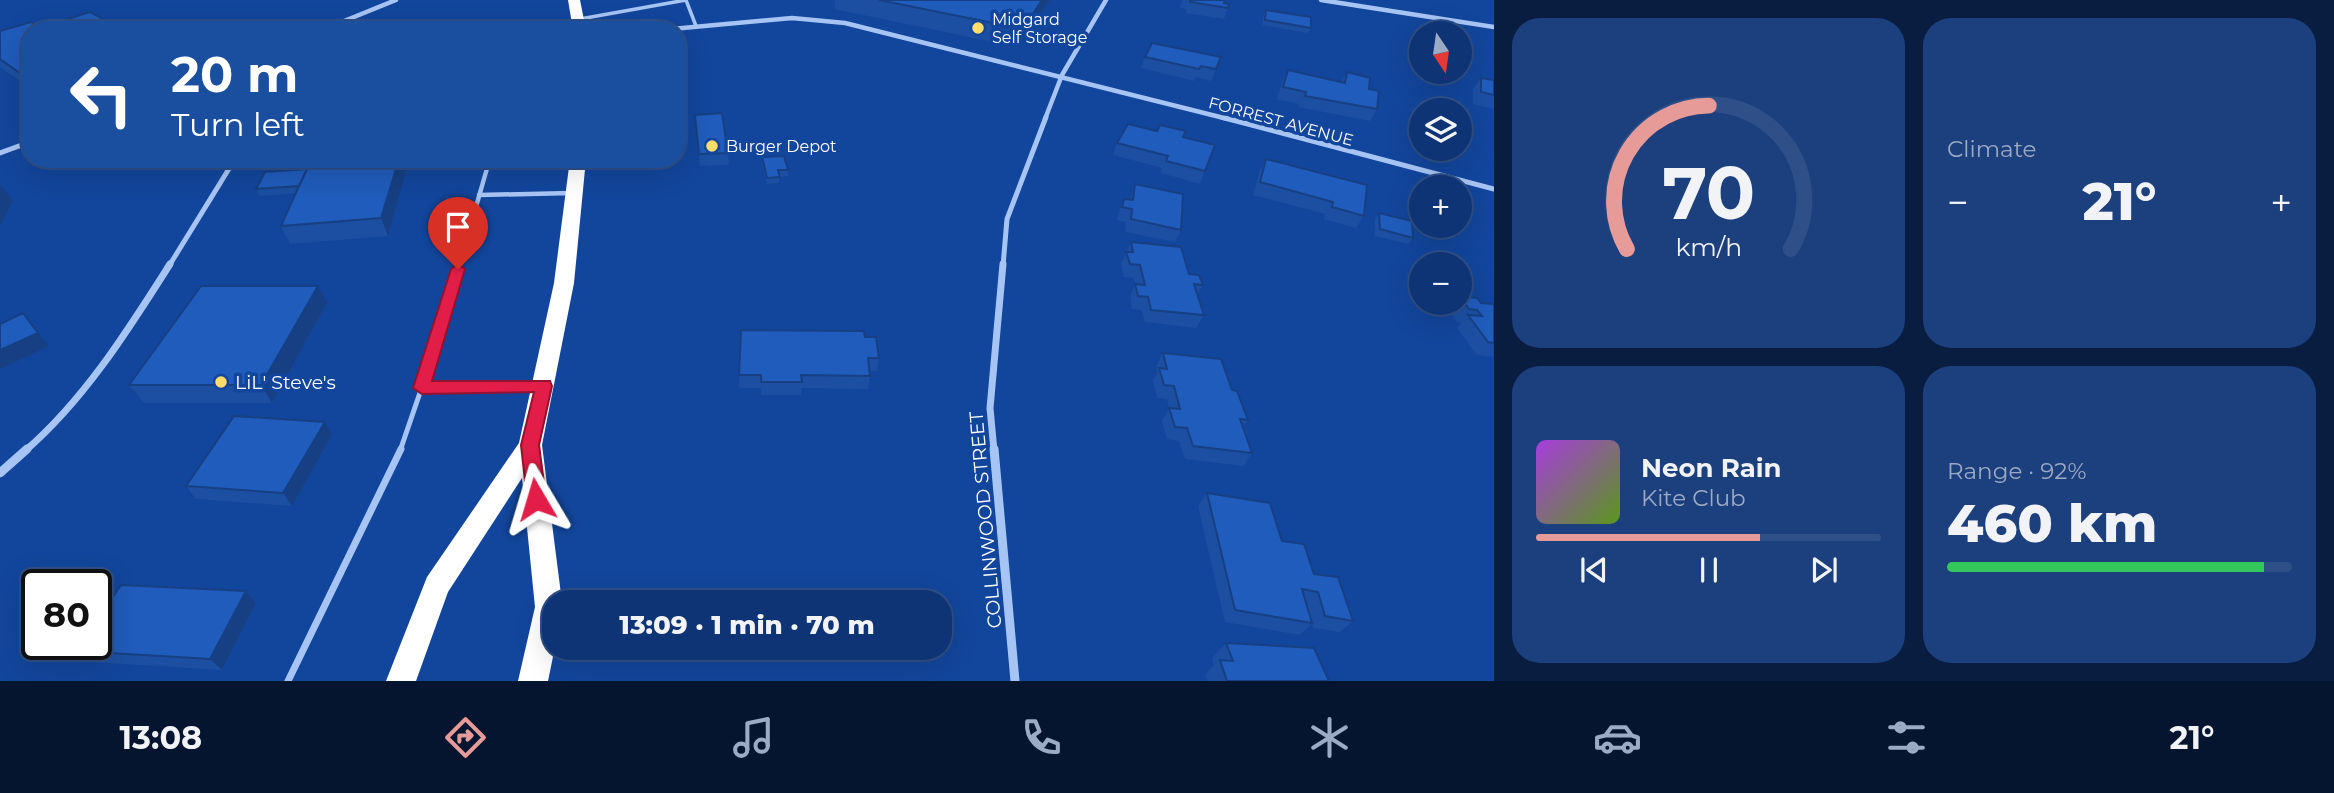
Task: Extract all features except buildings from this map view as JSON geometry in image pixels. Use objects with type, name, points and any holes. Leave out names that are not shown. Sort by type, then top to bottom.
[{"type":"highway","points":[[574,0],[579,21]]},
{"type":"highway","points":[[401,681],[438,586],[530,445],[564,283],[577,168]]},
{"type":"highway","points":[[530,445],[549,607],[533,681]]},
{"type":"street","points":[[344,21],[396,0]]},
{"type":"street","name":"COLLINWOOD STREET","points":[[1015,681],[990,408],[1007,219],[1062,75],[1106,0]]},
{"type":"street","points":[[1321,0],[1494,27]]},
{"type":"street","name":"FORREST AVENUE","points":[[686,27],[792,18],[845,23],[1062,75],[1494,189]]},
{"type":"street","points":[[0,153],[21,145]]},
{"type":"street","points":[[0,473],[57,421],[86,385],[187,239],[230,168]]},
{"type":"lane","points":[[591,21],[663,2],[686,0],[696,26]]},
{"type":"lane","points":[[288,681],[403,444],[487,168]]},
{"type":"lane","points":[[479,195],[575,193]]},
{"type":"lane","points":[[422,388],[544,386]]},
{"type":"place","name":"Midgard Self Storage","points":[[978,28]]},
{"type":"place","name":"Burger Depot","points":[[712,146]]},
{"type":"place","name":"LiL' Steve's","points":[[221,382]]},
{"type":"route","points":[[458,269],[422,388],[544,386],[530,445],[536,499]]}]
